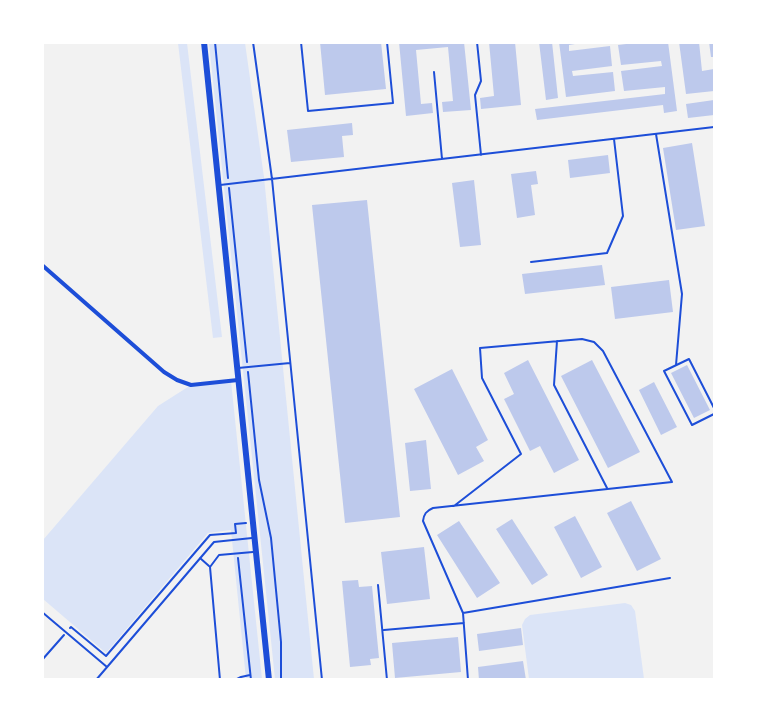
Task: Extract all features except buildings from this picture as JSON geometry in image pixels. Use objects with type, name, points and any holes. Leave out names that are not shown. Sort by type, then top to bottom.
[{"type":"main road","points":[[204,42],[269,680]]},
{"type":"street","points":[[42,265],[164,372],[177,380],[192,385],[238,380]]},
{"type":"lane","points":[[253,42],[272,179],[322,680]]},
{"type":"lane","points":[[301,42],[308,111],[393,103],[387,42]]},
{"type":"lane","points":[[477,42],[481,81],[475,95],[481,155]]},
{"type":"lane","points":[[434,72],[442,159]]},
{"type":"lane","points":[[218,185],[714,127]]},
{"type":"lane","points":[[656,134],[682,294],[676,365]]},
{"type":"lane","points":[[531,262],[608,253],[623,216],[614,139]]},
{"type":"lane","points":[[454,506],[521,454],[482,378],[480,348],[582,339],[594,342],[603,351],[672,482],[454,506],[433,508],[427,511],[423,521],[463,613],[468,680]]},
{"type":"lane","points":[[557,341],[554,384],[607,489]]},
{"type":"lane","points":[[714,408],[689,358],[664,371],[692,425],[714,414]]},
{"type":"lane","points":[[237,368],[290,363]]},
{"type":"lane","points":[[96,680],[214,542],[254,538]]},
{"type":"lane","points":[[220,680],[210,567],[219,555],[256,552]]},
{"type":"lane","points":[[200,558],[210,567]]},
{"type":"lane","points":[[463,613],[670,578]]},
{"type":"lane","points":[[378,585],[387,680]]},
{"type":"lane","points":[[42,612],[107,667]]},
{"type":"lane","points":[[383,630],[464,623]]},
{"type":"path","points":[[215,42],[259,480],[271,538],[282,642],[281,680]]},
{"type":"path","points":[[235,524],[236,539]]},
{"type":"path","points":[[42,660],[72,627],[106,656],[210,535],[236,533]]},
{"type":"path","points":[[238,562],[251,680]]},
{"type":"path","points":[[235,680],[241,676],[250,675]]},
{"type":"shaded area","points":[[178,43],[187,43],[222,337],[213,338]]},
{"type":"shaded area","points":[[209,43],[245,43],[264,177],[314,679],[275,679]]},
{"type":"shaded area","points":[[231,381],[262,679],[246,679],[231,530],[208,533],[106,653],[43,599],[43,540],[158,406],[191,385]]},
{"type":"shaded area","points":[[625,603],[631,605],[635,611],[644,679],[529,679],[522,625],[530,615]]}]
